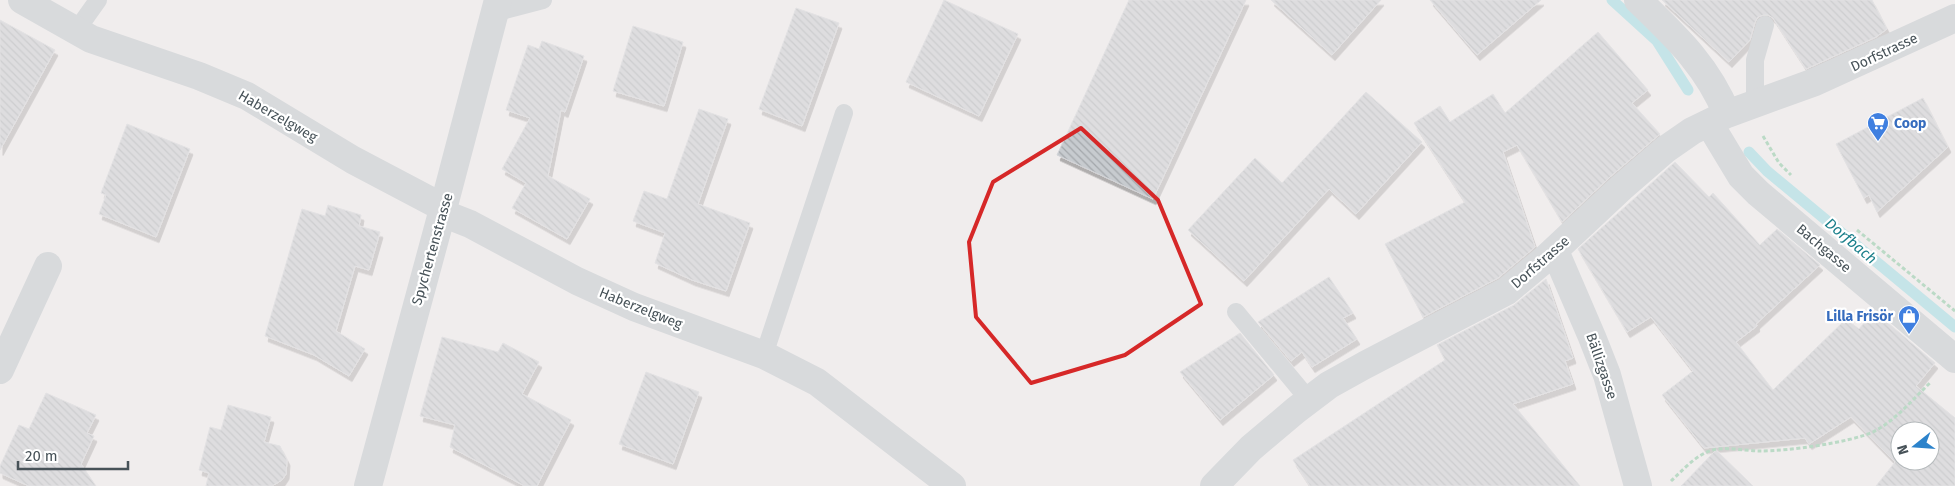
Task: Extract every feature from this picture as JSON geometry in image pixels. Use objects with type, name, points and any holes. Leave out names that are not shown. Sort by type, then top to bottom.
[{"type":"street","name":"Haberzelgweg","points":[[22,0],[91,39],[199,76],[247,96],[353,160],[577,281],[634,307],[764,355],[817,382],[952,486]]},
{"type":"street","name":"Bachgasse","points":[[1638,0],[1678,38],[1708,75],[1734,112],[1741,176],[1954,359]]},
{"type":"street","name":"Spychertenstrasse","points":[[368,486],[496,6]]},
{"type":"street","name":"Dorfstrasse","points":[[1214,486],[1251,448],[1329,385],[1507,291],[1555,251],[1621,188],[1666,149],[1692,131],[1734,112],[1815,82],[1955,18]]},
{"type":"street","name":"Bällizgasse","points":[[1555,251],[1607,375],[1638,486]]},
{"type":"street","points":[[0,370],[48,266]]},
{"type":"lane","points":[[76,31],[98,0]]},
{"type":"lane","name":"Spychertenstrasse","points":[[496,6],[543,0]]},
{"type":"lane","points":[[1734,112],[1753,78],[1755,60],[1765,25]]},
{"type":"lane","points":[[764,355],[844,113]]},
{"type":"lane","points":[[1236,312],[1309,400]]},
{"type":"path","points":[[1734,112],[1779,163],[1796,179]]},
{"type":"path","points":[[1856,229],[1955,311]]},
{"type":"path","points":[[1666,486],[1705,452],[1716,449],[1761,451],[1809,447],[1855,438],[1873,432],[1888,421],[1954,359]]},
{"type":"highlighted area","points":[[1081,128],[1158,200],[1201,304],[1125,355],[1031,383],[976,317],[969,242],[993,182]]},
{"type":"building","points":[[944,0],[1018,34],[979,116],[906,82]]},
{"type":"building","points":[[1129,0],[1246,0],[1153,199],[1057,155]]},
{"type":"building","points":[[1271,0],[1381,0],[1332,55]]},
{"type":"building","points":[[1430,0],[1541,0],[1477,55]]},
{"type":"building","points":[[1662,0],[1872,0],[1887,29],[1876,37],[1806,69],[1773,18],[1763,15],[1758,17],[1755,22],[1750,40],[1729,62]]},
{"type":"building","points":[[796,8],[839,23],[802,126],[759,109]]},
{"type":"building","points":[[0,20],[55,50],[0,150]]},
{"type":"building","points":[[633,26],[683,42],[664,106],[613,91]]},
{"type":"building","points":[[1598,32],[1648,90],[1632,103],[1660,134],[1562,222],[1517,145],[1503,152],[1535,247],[1498,278],[1423,317],[1385,244],[1465,202],[1414,123],[1440,106],[1450,122],[1493,94],[1505,113]]},
{"type":"building","points":[[542,41],[584,56],[565,112],[561,110],[548,176],[590,199],[567,239],[512,208],[526,183],[502,169],[530,118],[506,110],[528,45],[539,49]]},
{"type":"building","points":[[1366,92],[1422,142],[1356,214],[1329,189],[1244,281],[1188,230],[1255,158],[1282,183]]},
{"type":"building","points":[[1923,98],[1948,147],[1877,212],[1869,195],[1864,198],[1836,144]]},
{"type":"building","points":[[699,109],[728,119],[698,204],[750,223],[726,291],[692,280],[655,263],[665,233],[633,221],[644,191],[667,199]]},
{"type":"building","points":[[127,124],[190,149],[156,237],[99,214],[106,195],[101,193]]},
{"type":"building","points":[[1675,162],[1709,197],[1713,193],[1760,245],[1777,229],[1820,265],[1756,324],[1757,326],[1736,342],[1773,390],[1846,319],[1859,329],[1874,311],[1935,363],[1916,386],[1955,418],[1955,486],[1876,486],[1890,468],[1890,471],[1940,471],[1940,421],[1890,421],[1890,457],[1851,417],[1809,444],[1805,438],[1704,448],[1662,395],[1693,371],[1651,317],[1627,332],[1578,249]]},
{"type":"building","points":[[328,205],[361,215],[359,226],[380,232],[369,270],[355,266],[336,331],[365,349],[349,376],[314,355],[265,336],[302,209],[325,216]]},
{"type":"building","points":[[1329,277],[1353,313],[1343,318],[1357,339],[1312,367],[1302,352],[1291,361],[1258,322]]},
{"type":"building","points":[[1546,279],[1573,358],[1565,361],[1573,384],[1513,404],[1580,486],[1310,486],[1293,460],[1445,360],[1437,345],[1514,305]]},
{"type":"building","points":[[1240,333],[1274,375],[1220,420],[1180,372]]},
{"type":"building","points":[[442,337],[498,352],[503,343],[539,362],[522,394],[571,420],[537,486],[525,486],[450,447],[455,425],[420,416]]},
{"type":"building","points":[[646,372],[699,392],[673,464],[619,444]]},
{"type":"building","points":[[46,393],[96,415],[87,433],[94,436],[81,464],[96,486],[29,486],[0,473],[0,466],[19,425],[29,429]]},
{"type":"building","points":[[228,405],[271,417],[264,442],[280,446],[287,460],[286,474],[282,480],[272,486],[206,486],[209,473],[199,470],[210,427],[221,430]]},
{"type":"building","points":[[1716,450],[1753,486],[1681,486]]},
{"type":"waterway","name":"Dorfbach","points":[[1612,0],[1657,41],[1688,90]]},
{"type":"waterway","name":"Dorfbach","points":[[1749,152],[1767,171],[1955,327]]},
{"type":"place","name":"Coop","points":[[1878,142]]},
{"type":"place","name":"Lilla Frisör","points":[[1909,335]]}]
